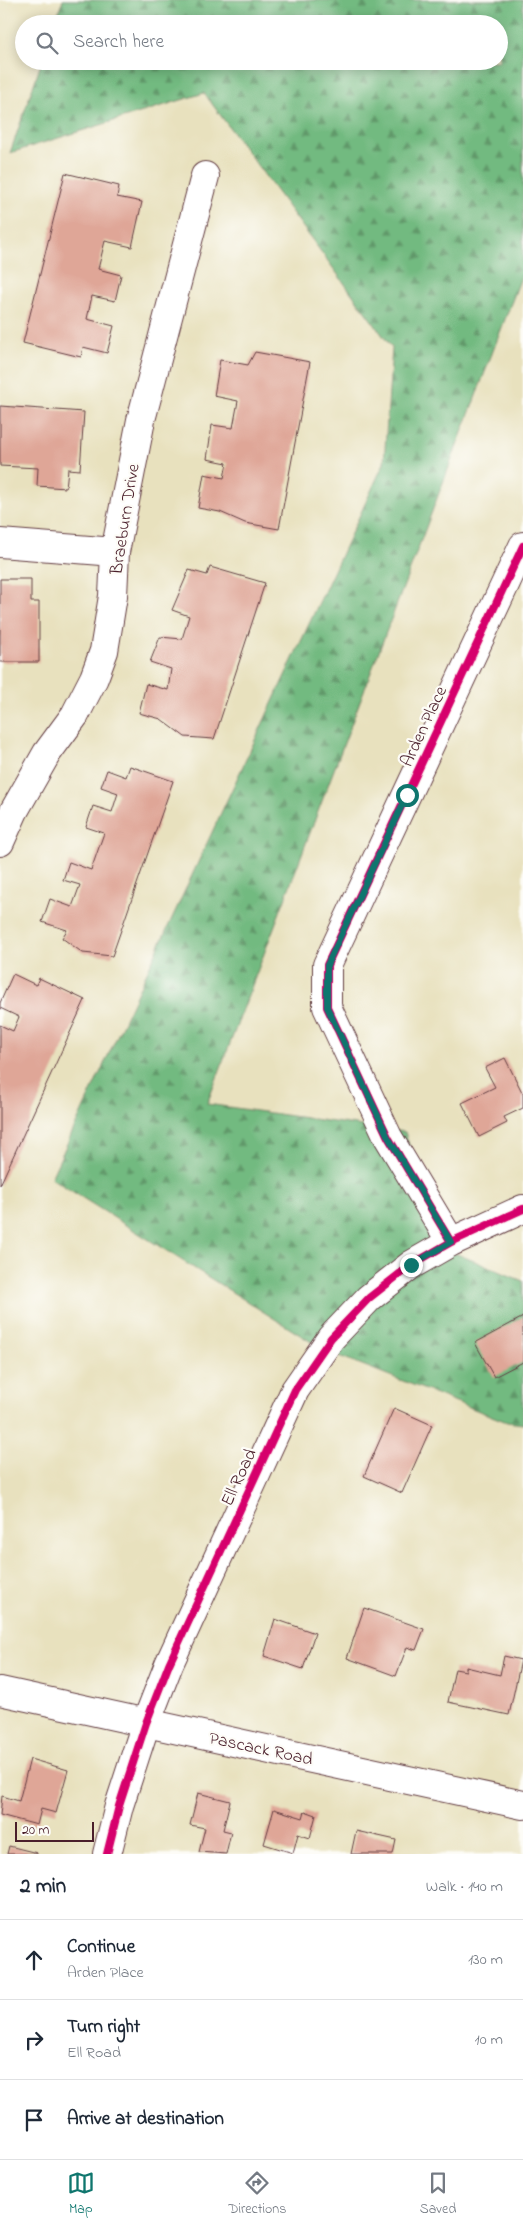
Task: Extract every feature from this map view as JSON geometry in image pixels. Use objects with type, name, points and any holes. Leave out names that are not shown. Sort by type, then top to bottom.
[{"type":"street","name":"Braeburn Drive","points":[[0,842],[14,811],[42,762],[75,715],[94,678],[104,651],[113,596],[115,552],[141,420],[205,176]]},
{"type":"street","points":[[0,544],[115,552]]},
{"type":"street","name":"Arden Place","points":[[451,1242],[388,1137],[327,1007],[327,965],[523,546]]},
{"type":"street","name":"Ell Road","points":[[107,1854],[119,1806],[146,1723],[169,1664],[295,1390],[332,1338],[369,1298],[411,1265],[451,1242],[523,1209]]},
{"type":"street","name":"Pascack Road","points":[[0,1691],[523,1805]]},
{"type":"green space","points":[[63,0],[523,0],[523,272],[207,1104],[405,1132],[440,1247],[523,1281],[523,1424],[507,1422],[324,1350],[51,1178],[384,463],[392,348],[204,93],[10,153],[39,70],[508,70],[508,15],[57,15]]},
{"type":"building","points":[[65,173],[119,186],[117,197],[142,202],[132,247],[105,241],[98,269],[121,275],[115,301],[92,296],[87,319],[114,326],[107,353],[83,347],[81,357],[23,343]]},
{"type":"building","points":[[255,352],[310,362],[279,529],[245,523],[220,512],[198,508],[204,474],[224,478],[227,463],[207,459],[212,425],[233,428],[238,401],[214,396],[220,360],[248,365]]},
{"type":"building","points":[[0,406],[84,412],[80,470],[68,469],[66,488],[37,486],[38,468],[0,466]]},
{"type":"building","points":[[210,567],[265,583],[214,739],[185,737],[161,719],[139,713],[146,684],[168,690],[171,669],[150,662],[160,637],[182,639],[189,616],[172,610],[189,570],[207,575]]},
{"type":"building","points":[[0,579],[31,579],[31,602],[39,602],[39,662],[0,662]]},
{"type":"building","points":[[130,766],[173,781],[112,956],[83,953],[62,938],[67,930],[42,922],[50,899],[72,907],[80,885],[63,880],[69,862],[91,870],[104,833],[86,827],[93,806],[112,812],[118,793],[101,787],[107,770],[126,777]]},
{"type":"building","points":[[13,974],[36,985],[39,978],[85,1000],[0,1185],[0,1025],[13,1031],[19,1017],[0,1008],[0,1003]]},
{"type":"building","points":[[505,1058],[523,1094],[523,1108],[504,1117],[507,1123],[479,1137],[462,1103],[495,1087],[485,1068]]},
{"type":"building","points":[[523,1317],[523,1362],[494,1377],[475,1343]]},
{"type":"building","points":[[394,1408],[432,1425],[402,1493],[364,1476]]},
{"type":"building","points":[[364,1608],[424,1629],[416,1650],[407,1647],[396,1676],[347,1658]]},
{"type":"building","points":[[275,1619],[315,1633],[303,1669],[264,1656]]},
{"type":"building","points":[[504,1656],[521,1660],[509,1715],[448,1702],[455,1669],[466,1671],[466,1667],[500,1675]]},
{"type":"building","points":[[30,1759],[68,1770],[56,1813],[41,1809],[37,1825],[0,1815],[2,1796],[19,1801]]},
{"type":"building","points":[[198,1793],[230,1801],[223,1830],[231,1832],[226,1854],[199,1852],[205,1828],[190,1825]]},
{"type":"building","points":[[274,1809],[303,1818],[305,1811],[316,1815],[310,1838],[298,1834],[293,1853],[264,1844]]},
{"type":"building","points":[[356,1831],[396,1840],[393,1854],[351,1854]]},
{"type":"building","points":[[9,1846],[37,1853],[37,1854],[7,1854]]},
{"type":"cycle path","points":[[451,1242],[388,1137],[327,1007],[327,965],[523,546]]},
{"type":"cycle path","points":[[107,1854],[119,1806],[146,1723],[169,1664],[295,1390],[331,1338],[369,1298],[411,1265],[451,1242],[523,1209]]},
{"type":"route","points":[[407,795],[327,965],[327,1007],[388,1137],[451,1242],[411,1265]]}]
